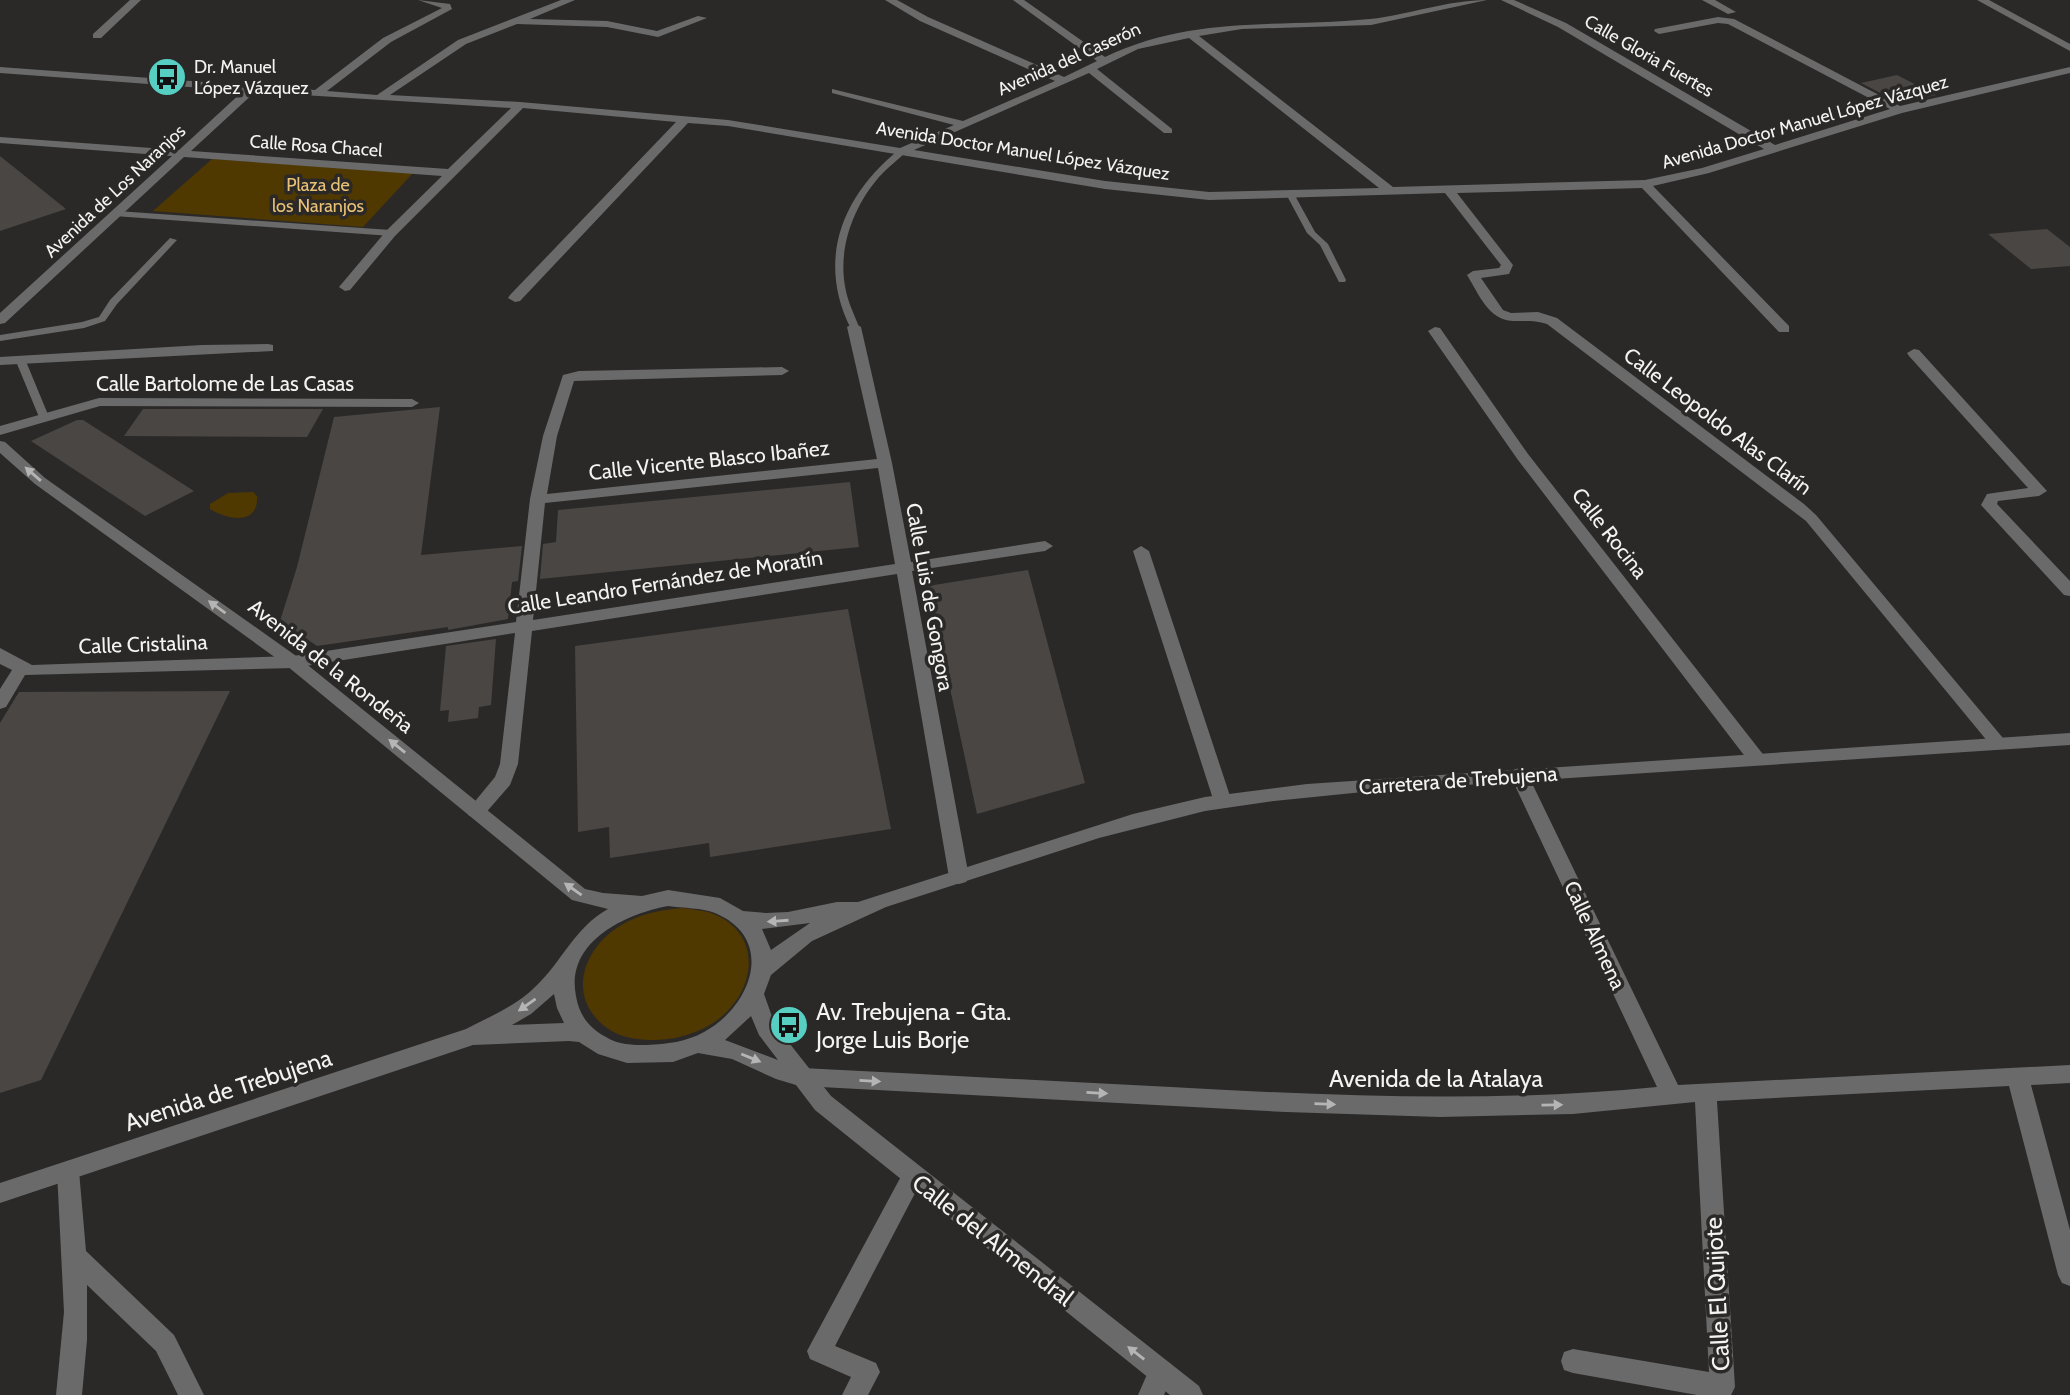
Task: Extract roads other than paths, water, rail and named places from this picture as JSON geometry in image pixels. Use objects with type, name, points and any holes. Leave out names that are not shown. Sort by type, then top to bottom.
[{"type":"street","points":[[97,36],[136,0]]},
{"type":"street","points":[[318,93],[387,40],[447,9],[447,6],[423,0]]},
{"type":"street","points":[[379,98],[461,42],[570,0]]},
{"type":"street","points":[[890,0],[924,19],[1064,81]]},
{"type":"street","points":[[1018,0],[1107,62]]},
{"type":"street","name":"Avenida del Caserón","points":[[903,150],[1107,62],[1134,47],[1262,24],[1346,25],[1371,22],[1482,0]]},
{"type":"street","name":"Calle Gloria Fuertes","points":[[1506,0],[1562,25],[1773,149]]},
{"type":"street","points":[[1707,0],[1731,12]]},
{"type":"street","points":[[1982,0],[2070,48]]},
{"type":"street","points":[[513,22],[607,24],[658,34],[702,18]]},
{"type":"street","points":[[1659,31],[1717,20],[1730,21],[1899,110]]},
{"type":"street","points":[[1191,35],[1393,193]]},
{"type":"street","points":[[1091,69],[1168,131]]},
{"type":"street","name":"Avenida Doctor Manuel López Vázquez","points":[[0,70],[379,98],[520,105],[729,123],[1105,185],[1209,196],[1645,184],[1705,171],[1899,110],[2070,70]]},
{"type":"street","name":"Avenida de Los Naranjos","points":[[0,320],[253,88]]},
{"type":"street","points":[[836,90],[964,124]]},
{"type":"street","points":[[345,287],[391,233],[520,105]]},
{"type":"street","points":[[515,298],[685,119]]},
{"type":"street","name":"Calle Rosa Chacel","points":[[0,140],[450,173]]},
{"type":"street","points":[[1645,184],[1784,329]]},
{"type":"street","name":"Calle Leopoldo Alas Clarín","points":[[1449,191],[1507,265],[1504,271],[1473,275],[1498,313],[1510,317],[1538,316],[1552,321],[1799,507],[1999,744]]},
{"type":"street","name":"Calle Luis de Gongora","points":[[854,327],[885,463],[958,877]]},
{"type":"street","name":"Calle Rocina","points":[[1435,331],[1523,457],[1756,758]]},
{"type":"street","points":[[0,360],[268,348]]},
{"type":"street","points":[[1914,354],[2039,491],[1992,497],[1989,505],[2070,591]]},
{"type":"street","points":[[476,811],[503,780],[509,764],[538,499],[550,436],[568,378],[579,375],[782,370]]},
{"type":"street","name":"Calle Bartolome de Las Casas","points":[[0,431],[99,402],[412,403]]},
{"type":"street","name":"Avenida de la Rondeña","points":[[0,445],[40,481],[293,662],[579,895],[603,901],[639,903]]},
{"type":"street","name":"Calle Vicente Blasco Ibañez","points":[[538,499],[885,463]]},
{"type":"street","name":"Calle Leandro Fernández de Moratín","points":[[293,662],[1045,546]]},
{"type":"street","points":[[1141,551],[1223,802]]},
{"type":"street","name":"Calle Cristalina","points":[[0,654],[30,671],[293,662]]},
{"type":"street","points":[[0,703],[22,667]]},
{"type":"street","name":"Carretera de Trebujena","points":[[764,969],[783,948],[810,931],[861,908],[1122,823],[1223,802],[1363,786],[2070,739]]},
{"type":"street","name":"Calle Almena","points":[[1519,775],[1672,1096]]},
{"type":"street","points":[[668,898],[696,898],[723,905],[743,919],[756,933],[762,950],[764,969],[755,997],[739,1019],[715,1037],[687,1050],[656,1056],[625,1054],[598,1045],[583,1034],[566,1009],[562,984],[570,959],[586,935],[610,917],[639,903],[668,898]]},
{"type":"street","name":"Carretera de Trebujena","points":[[743,919],[765,922],[791,920],[820,911],[861,908]]},
{"type":"street","name":"Avenida de Trebujena","points":[[0,1193],[473,1036],[533,1001],[570,959]]},
{"type":"street","name":"Calle del Almendral","points":[[755,997],[766,1029],[823,1103],[1156,1383],[1190,1395]]},
{"type":"street","name":"Avenida de Trebujena","points":[[473,1036],[496,1036],[543,1029],[583,1034]]},
{"type":"street","name":"Avenida de la Atalaya","points":[[699,1044],[734,1051],[784,1073],[802,1077],[1286,1103],[1440,1108],[1573,1105],[1705,1092],[2070,1074]]},
{"type":"street","points":[[2018,1077],[2070,1275]]},
{"type":"street","name":"Calle El Quijote","points":[[1573,1361],[1722,1387],[1705,1092]]},
{"type":"street","points":[[68,1171],[74,1256],[75,1359],[69,1395]]},
{"type":"street","points":[[855,1395],[867,1372],[819,1351],[912,1176]]},
{"type":"street","points":[[74,1256],[165,1343],[191,1395]]},
{"type":"lane","points":[[854,327],[839,285],[838,256],[845,230],[868,185],[890,159],[903,150]]},
{"type":"lane","points":[[1290,194],[1311,233],[1324,244],[1342,280]]},
{"type":"lane","points":[[117,214],[391,233]]},
{"type":"lane","points":[[0,338],[84,325],[102,318],[113,302],[173,240]]},
{"type":"lane","points":[[20,359],[44,417]]},
{"type":"place","name":"Dr. Manuel López Vázquez","points":[[167,77]]},
{"type":"place","name":"Av. Trebujena - Gta. Jorge Luis Borje","points":[[789,1025]]},
{"type":"park label","name":"Plaza de los Naranjos","points":[[318,195]]}]
